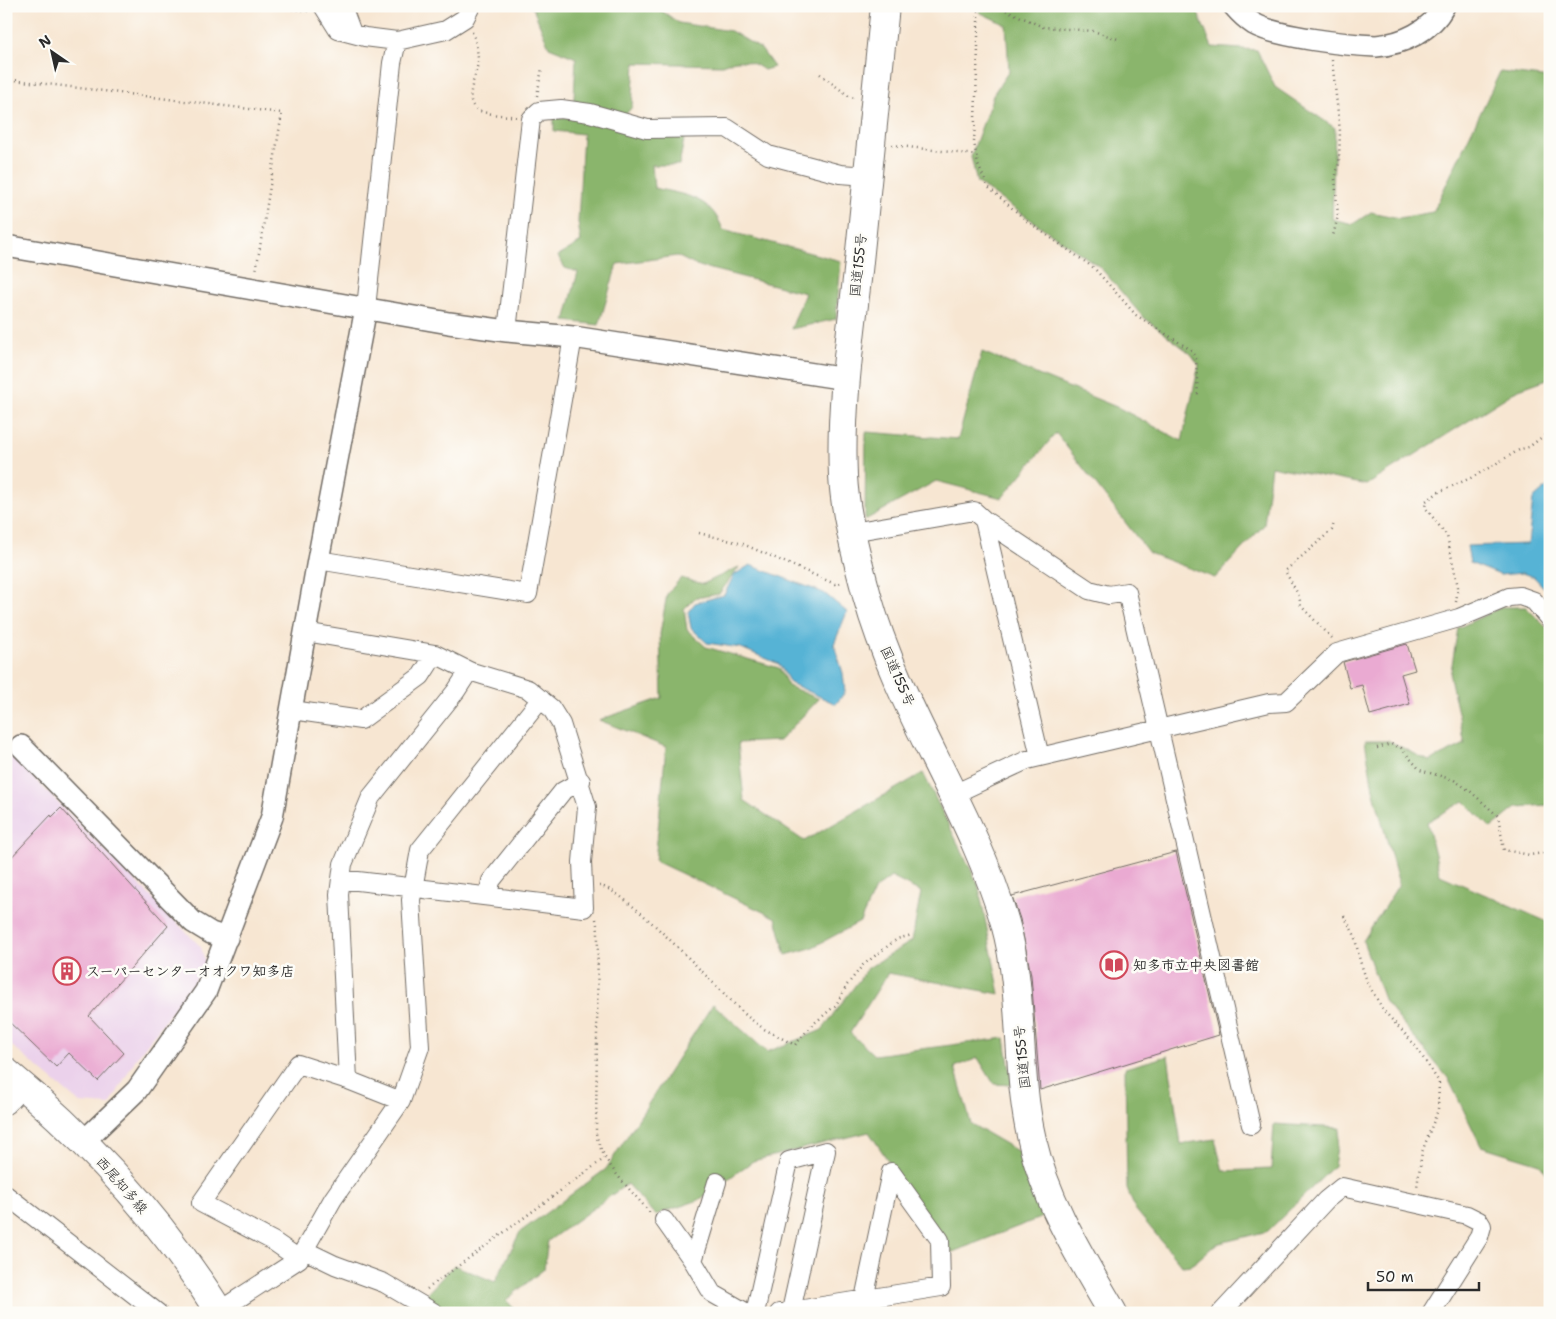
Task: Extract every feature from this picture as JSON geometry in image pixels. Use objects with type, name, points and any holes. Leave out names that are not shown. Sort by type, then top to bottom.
[{"type":"main road","name":"国道155号","points":[[885,6],[846,379],[843,477],[852,532],[863,578],[880,634],[898,679],[954,794],[993,883],[1006,929],[1014,977],[1024,1083],[1034,1149],[1046,1187],[1077,1252],[1113,1313]]},
{"type":"main road","name":"西尾知多線","points":[[12,1088],[83,1142],[118,1178],[178,1251],[218,1312]]},
{"type":"street","points":[[342,6],[352,33]]},
{"type":"street","points":[[1234,6],[1244,17],[1265,28],[1335,42],[1376,46],[1399,42],[1418,34],[1430,24],[1444,6]]},
{"type":"street","points":[[324,8],[338,30],[397,41],[446,30],[468,12]]},
{"type":"street","points":[[83,1142],[137,1090],[206,992],[272,817],[366,308],[392,63],[397,41]]},
{"type":"street","points":[[507,331],[531,119],[539,112],[560,109],[590,113],[648,129],[728,128],[768,155],[840,174],[868,176]]},
{"type":"street","points":[[6,246],[254,290],[507,331],[573,337],[846,379]]},
{"type":"street","points":[[318,560],[528,594],[573,337]]},
{"type":"street","points":[[852,532],[974,511],[984,520],[1089,590],[1109,594],[1127,592],[1251,1125]]},
{"type":"street","points":[[984,520],[1040,757]]},
{"type":"street","points":[[954,794],[1027,760],[1159,727],[1269,703],[1286,702],[1337,653],[1459,618],[1493,602],[1520,596],[1534,601],[1550,620]]},
{"type":"street","points":[[305,632],[435,654],[469,671],[528,689],[551,708],[561,724],[581,781],[587,807],[582,886],[584,908],[341,879]]},
{"type":"street","points":[[292,710],[361,720],[421,676],[435,654]]},
{"type":"street","points":[[348,1080],[339,894],[343,864],[370,797],[456,692],[469,671]]},
{"type":"street","points":[[218,1312],[302,1254],[333,1199],[401,1101],[420,1047],[411,900],[420,850],[541,699]]},
{"type":"street","points":[[21,746],[193,922],[210,934],[227,938]]},
{"type":"street","points":[[488,896],[492,881],[563,790],[581,781]]},
{"type":"street","points":[[401,1101],[348,1080],[298,1064],[201,1204],[302,1254],[384,1283],[435,1313]]},
{"type":"street","points":[[755,1313],[789,1161],[826,1151],[785,1312],[941,1287],[940,1240],[891,1172],[864,1299]]},
{"type":"street","points":[[693,1262],[717,1182]]},
{"type":"street","points":[[1221,1313],[1326,1200],[1342,1187],[1468,1215],[1479,1221],[1482,1226],[1479,1237],[1431,1313]]},
{"type":"street","points":[[6,1195],[158,1313]]},
{"type":"street","points":[[664,1220],[712,1293],[747,1313]]},
{"type":"path","points":[[267,6],[320,12],[324,8]]},
{"type":"path","points":[[978,6],[974,129],[975,155],[982,176],[998,198],[1065,250],[1094,268],[1136,315],[1191,350],[1196,359],[1198,397]]},
{"type":"path","points":[[997,6],[1043,27],[1093,32],[1118,39]]},
{"type":"path","points":[[468,12],[478,60],[471,93],[473,105],[476,109],[531,119],[542,68]]},
{"type":"path","points":[[1333,236],[1338,216],[1335,178],[1339,163],[1340,130],[1333,80],[1332,55],[1335,42]]},
{"type":"path","points":[[820,74],[850,97],[876,102]]},
{"type":"path","points":[[6,79],[282,112],[254,290]]},
{"type":"path","points":[[871,142],[975,155]]},
{"type":"path","points":[[1459,618],[1455,608],[1458,587],[1447,536],[1425,507],[1426,501],[1452,485],[1473,477],[1520,449],[1529,447],[1550,431]]},
{"type":"path","points":[[1334,522],[1332,530],[1285,571],[1299,596],[1301,606],[1329,633],[1337,647],[1337,653]]},
{"type":"path","points":[[699,533],[743,544],[835,584],[863,578]]},
{"type":"path","points":[[1377,748],[1391,744],[1401,748],[1420,770],[1454,780],[1470,791],[1498,816],[1504,850],[1530,855],[1550,852]]},
{"type":"path","points":[[582,886],[604,886],[612,889],[643,915],[736,1007],[764,1030],[795,1045],[811,1026],[836,1005],[847,986],[863,965],[897,939],[912,935]]},
{"type":"path","points":[[584,908],[593,913],[598,931],[596,1133],[599,1147],[604,1158],[656,1221],[664,1220]]},
{"type":"path","points":[[1344,916],[1354,934],[1360,961],[1368,984],[1384,1011],[1414,1044],[1439,1082],[1438,1110],[1422,1152],[1421,1169],[1413,1202]]},
{"type":"path","points":[[413,1301],[604,1158]]},
{"type":"shaded area","name":"スーパーセンターオオクワ知多店","points":[[6,750],[201,947],[206,966],[135,1060],[110,1105],[80,1103],[6,1041]]},
{"type":"green space","points":[[532,6],[655,6],[679,23],[731,31],[761,49],[774,67],[764,70],[744,61],[734,61],[722,65],[635,63],[632,107],[625,115],[685,135],[679,165],[652,165],[654,188],[696,199],[712,210],[723,230],[841,261],[836,319],[791,329],[805,293],[695,265],[677,256],[617,264],[599,325],[565,321],[578,272],[565,268],[558,256],[581,242],[578,222],[583,134],[554,131],[554,118],[573,117],[576,58],[549,47]]},
{"type":"green space","points":[[981,6],[1147,6],[1197,11],[1212,47],[1257,50],[1275,87],[1335,128],[1332,219],[1353,224],[1371,212],[1399,218],[1433,212],[1500,72],[1550,78],[1550,378],[1519,389],[1367,485],[1271,466],[1264,525],[1215,578],[1149,553],[1056,433],[1002,498],[936,481],[865,520],[866,432],[958,439],[982,352],[1119,408],[1182,441],[1199,365],[1191,354],[1142,316],[1100,267],[977,183],[971,156],[994,93],[1009,71],[1006,25],[979,12]]},
{"type":"green space","points":[[739,567],[719,594],[695,598],[684,609],[687,630],[706,647],[779,668],[788,686],[819,699],[779,741],[738,743],[744,800],[804,841],[923,773],[978,884],[1000,994],[888,973],[850,1033],[874,1055],[1005,1038],[1012,1085],[994,1084],[978,1058],[955,1067],[971,1124],[1021,1153],[1045,1216],[950,1253],[869,1132],[753,1161],[699,1200],[655,1215],[627,1184],[548,1241],[544,1269],[506,1300],[518,1313],[445,1313],[421,1300],[454,1265],[495,1282],[520,1232],[606,1169],[713,1004],[767,1052],[822,1030],[868,968],[912,941],[921,892],[891,877],[875,889],[860,922],[811,948],[786,955],[776,918],[655,861],[666,747],[599,720],[662,698],[660,634],[667,594],[681,578],[703,584]]},
{"type":"green space","points":[[1502,607],[1526,607],[1550,631],[1550,805],[1517,807],[1491,828],[1464,801],[1427,822],[1440,875],[1550,923],[1550,1178],[1540,1164],[1481,1146],[1448,1078],[1385,1002],[1363,941],[1399,884],[1373,789],[1365,741],[1389,741],[1429,761],[1465,744],[1450,677],[1458,628]]},
{"type":"green space","points":[[1168,1056],[1181,1144],[1215,1139],[1223,1171],[1271,1169],[1274,1124],[1340,1128],[1334,1166],[1268,1231],[1216,1244],[1192,1265],[1182,1266],[1135,1209],[1127,1189],[1125,1068]]},
{"type":"water","points":[[1550,484],[1550,594],[1534,577],[1522,573],[1500,575],[1470,563],[1467,546],[1528,544],[1533,499]]},
{"type":"water","points":[[750,565],[824,593],[847,612],[834,644],[843,673],[845,692],[836,704],[790,683],[779,664],[741,648],[707,643],[691,628],[688,612],[695,603],[724,595],[734,575]]},
{"type":"building","points":[[1407,644],[1415,670],[1401,674],[1410,704],[1370,715],[1362,685],[1350,688],[1343,662]]},
{"type":"building","name":"スーパーセンターオオクワ知多店","points":[[61,808],[168,926],[89,1016],[124,1053],[98,1081],[69,1053],[56,1067],[6,1019],[6,863],[51,815],[52,817]]},
{"type":"building","name":"知多市立中央図書館","points":[[1176,852],[1219,1035],[1040,1090],[1031,975],[1020,919],[1012,896]]},
{"type":"place","name":"知多市立中央図書館","points":[[1114,965]]},
{"type":"place","name":"スーパーセンターオオクワ知多店","points":[[67,971]]}]
